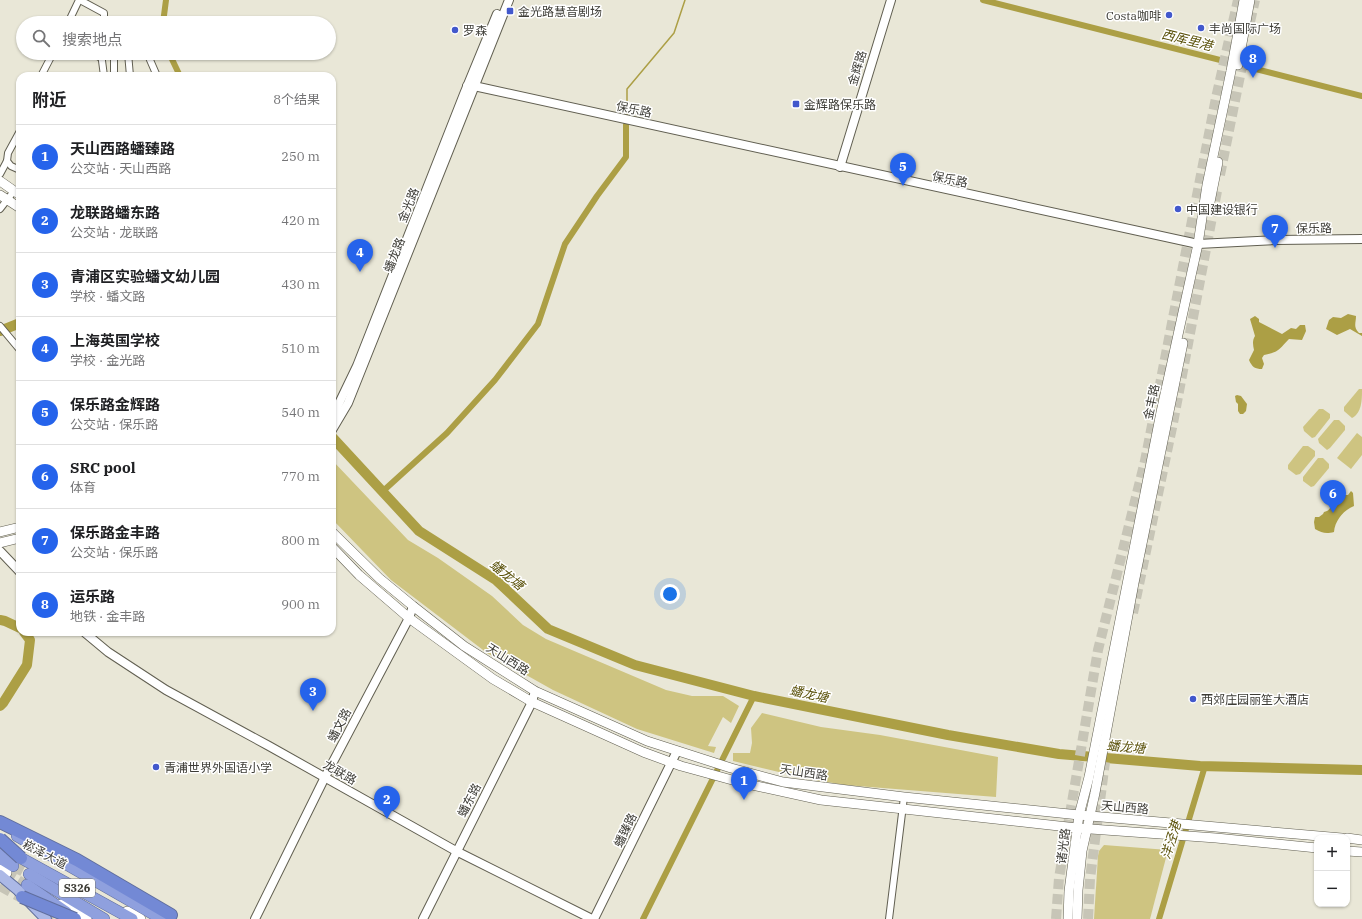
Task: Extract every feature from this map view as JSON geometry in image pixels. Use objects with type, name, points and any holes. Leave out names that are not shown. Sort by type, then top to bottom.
[{"type":"highway","points":[[0,822],[76,860],[170,918]]},
{"type":"highway","points":[[0,827],[72,867],[170,918]]},
{"type":"highway","points":[[0,839],[8,868]]},
{"type":"highway","points":[[0,849],[8,868]]},
{"type":"highway","name":"S326","points":[[0,858],[8,868],[132,919]]},
{"type":"highway","points":[[28,880],[76,919]]},
{"type":"highway","name":"S326","points":[[28,880],[104,919]]},
{"type":"highway","points":[[22,898],[76,919]]},
{"type":"main road","points":[[1237,52],[1244,0]]},
{"type":"main road","points":[[1237,52],[1250,0]]},
{"type":"main road","name":"金丰路","points":[[1093,777],[1160,419],[1200,244],[1207,185],[1234,72],[1237,52]]},
{"type":"main road","points":[[0,181],[16,192]]},
{"type":"main road","points":[[4,197],[16,205]]},
{"type":"main road","points":[[0,532],[16,528]]},
{"type":"main road","name":"天山西路","points":[[336,536],[379,578],[464,646],[535,691],[646,741],[677,752],[782,782],[904,797],[1079,815],[1314,835]]},
{"type":"main road","points":[[0,543],[16,539]]},
{"type":"main road","name":"天山西路","points":[[336,551],[359,575],[409,618],[493,679],[532,702],[643,752],[672,763],[727,778],[821,800],[1077,828],[1216,838],[1314,848]]},
{"type":"main road","points":[[1077,919],[1080,866],[1090,816],[1093,777]]},
{"type":"main road","name":"诸光路","points":[[1068,919],[1069,891],[1079,815],[1093,777]]},
{"type":"main road","points":[[1350,838],[1362,840]]},
{"type":"main road","name":"崧泽大道","points":[[0,844],[141,919]]},
{"type":"main road","points":[[1350,851],[1362,852]]},
{"type":"main road","points":[[8,868],[18,890],[46,919]]},
{"type":"main road","points":[[28,880],[86,919]]},
{"type":"street","points":[[72,16],[80,0],[104,13],[104,16]]},
{"type":"street","points":[[471,86],[503,0]]},
{"type":"street","points":[[471,86],[509,0]]},
{"type":"street","name":"金辉路","points":[[840,167],[891,0]]},
{"type":"street","points":[[43,72],[49,60]]},
{"type":"street","points":[[102,60],[103,72]]},
{"type":"street","points":[[114,60],[114,72]]},
{"type":"street","points":[[129,60],[130,72]]},
{"type":"street","points":[[150,60],[155,72]]},
{"type":"street","name":"保乐路","points":[[471,86],[1200,244],[1276,240],[1362,239]]},
{"type":"street","name":"蟠龙路","points":[[336,415],[351,396],[471,86]]},
{"type":"street","points":[[0,174],[8,161],[8,153],[16,138]]},
{"type":"street","points":[[8,161],[11,166],[16,168]]},
{"type":"street","points":[[0,209],[4,197],[16,193]]},
{"type":"street","points":[[0,326],[16,345]]},
{"type":"street","points":[[0,552],[16,568]]},
{"type":"street","name":"蟠文路","points":[[255,919],[325,777],[409,618],[413,606]]},
{"type":"street","name":"龙联路","points":[[89,636],[108,652],[166,690],[456,851],[593,919]]},
{"type":"street","name":"蟠东路","points":[[422,919],[532,702],[535,691]]},
{"type":"street","name":"蟠臻路","points":[[593,919],[677,752]]},
{"type":"street","points":[[889,919],[904,797]]},
{"type":"shaded area","points":[[1348,314],[1356,316],[1356,329],[1359,333],[1362,333],[1362,336],[1350,329],[1337,335],[1326,329],[1329,320],[1333,317],[1341,318]]},
{"type":"shaded area","points":[[1255,316],[1259,319],[1259,322],[1282,334],[1291,328],[1296,329],[1300,325],[1305,325],[1306,331],[1302,340],[1289,339],[1281,348],[1264,355],[1262,358],[1264,364],[1262,369],[1257,369],[1254,367],[1249,360],[1254,350],[1253,341],[1255,336],[1250,319]]},
{"type":"shaded area","points":[[1359,389],[1362,389],[1361,405],[1358,413],[1352,418],[1344,411],[1344,407]]},
{"type":"shaded area","points":[[1235,396],[1241,396],[1247,404],[1246,411],[1243,414],[1240,414],[1238,411],[1238,404]]},
{"type":"shaded area","points":[[1319,409],[1323,409],[1330,414],[1330,418],[1315,437],[1312,438],[1304,431],[1303,427]]},
{"type":"shaded area","points":[[1334,420],[1339,420],[1345,426],[1345,430],[1327,450],[1319,443],[1318,439]]},
{"type":"shaded area","points":[[1357,433],[1362,437],[1362,455],[1351,469],[1337,458]]},
{"type":"shaded area","points":[[1303,446],[1308,446],[1315,451],[1315,456],[1300,474],[1296,475],[1288,469],[1288,465]]},
{"type":"shaded area","points":[[1318,458],[1323,458],[1329,464],[1329,468],[1314,486],[1311,487],[1303,481],[1303,477]]},
{"type":"shaded area","points":[[336,464],[408,540],[438,558],[492,596],[523,625],[546,639],[666,690],[692,696],[723,696],[739,706],[731,723],[723,717],[708,746],[716,747],[714,753],[637,729],[553,690],[487,653],[391,580],[336,523]]},
{"type":"shaded area","points":[[1351,491],[1353,493],[1354,506],[1341,516],[1336,523],[1334,532],[1324,533],[1315,529],[1315,517],[1319,517],[1330,508],[1332,495],[1339,498],[1341,495],[1348,495]]},
{"type":"shaded area","points":[[762,713],[821,727],[880,735],[998,757],[996,797],[845,785],[804,778],[733,761],[733,753],[750,753],[752,743],[751,728]]},
{"type":"shaded area","points":[[1104,845],[1168,850],[1150,919],[1094,919],[1098,856],[1099,851]]},
{"type":"waterway","points":[[164,16],[166,0]]},
{"type":"waterway","points":[[627,115],[627,89],[674,33],[685,0]]},
{"type":"waterway","name":"西厍里港","points":[[983,0],[1362,96]]},
{"type":"waterway","points":[[172,60],[178,72]]},
{"type":"waterway","points":[[382,492],[447,433],[495,380],[538,324],[565,244],[597,196],[626,157],[626,125]]},
{"type":"waterway","name":"蟠龙塘","points":[[0,331],[16,325]]},
{"type":"waterway","name":"蟠龙塘","points":[[336,441],[419,531],[496,580],[548,629],[635,665],[754,696],[948,735],[1059,754],[1200,766],[1362,770]]},
{"type":"waterway","name":"蟠龙塘","points":[[0,620],[16,626]]},
{"type":"waterway","name":"蟠龙塘","points":[[0,706],[27,665],[30,640],[27,636]]},
{"type":"waterway","points":[[643,919],[754,696]]},
{"type":"waterway","name":"洋泾港","points":[[1159,919],[1205,766]]},
{"type":"tunnel","points":[[1056,919],[1059,878],[1098,650],[1145,461],[1216,98],[1238,0]]},
{"type":"tunnel","points":[[1250,22],[1255,0]]},
{"type":"tunnel","points":[[1220,175],[1244,56]]},
{"type":"tunnel","points":[[1133,613],[1173,423],[1217,191]]},
{"type":"tunnel","points":[[1088,919],[1090,879],[1105,762]]},
{"type":"tunnel","points":[[13,866],[29,874]]},
{"type":"tunnel","points":[[7,873],[27,885]]},
{"type":"tunnel","points":[[0,885],[22,897],[53,919]]},
{"type":"place","name":"金光路慧音剧场","points":[[510,11]]},
{"type":"place","name":"Costa咖啡","points":[[1169,15]]},
{"type":"place","name":"丰尚国际广场","points":[[1201,28]]},
{"type":"place","name":"罗森","points":[[455,30]]},
{"type":"place","name":"运乐路","points":[[1253,78]]},
{"type":"place","name":"金辉路保乐路","points":[[796,104]]},
{"type":"place","name":"保乐路金辉路","points":[[903,186]]},
{"type":"place","name":"中国建设银行","points":[[1178,209]]},
{"type":"place","name":"保乐路金丰路","points":[[1275,248]]},
{"type":"place","name":"上海英国学校","points":[[360,272]]},
{"type":"place","name":"SRC pool","points":[[1333,513]]},
{"type":"place","name":"西郊庄园丽笙大酒店","points":[[1193,699]]},
{"type":"place","name":"青浦区实验蟠文幼儿园","points":[[313,711]]},
{"type":"place","name":"青浦世界外国语小学","points":[[156,767]]},
{"type":"place","name":"天山西路蟠臻路","points":[[744,800]]},
{"type":"place","name":"龙联路蟠东路","points":[[387,819]]}]
